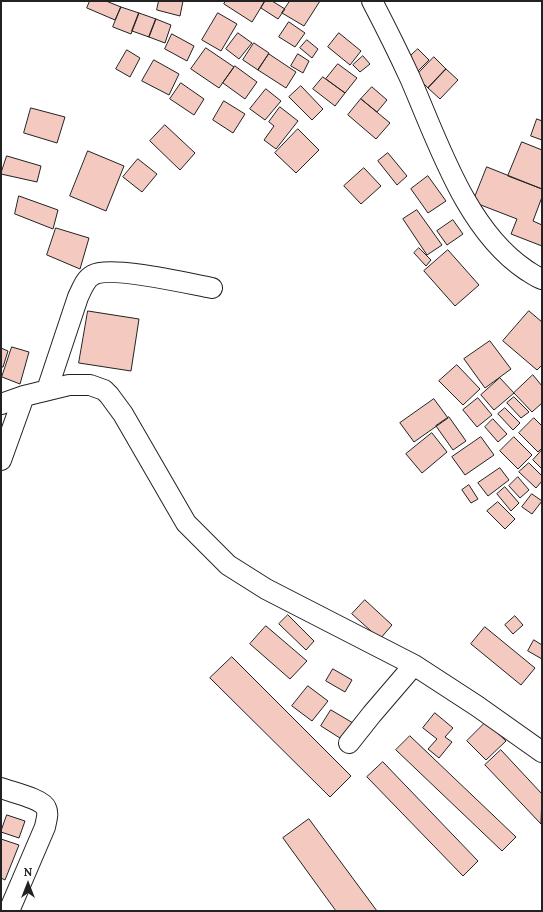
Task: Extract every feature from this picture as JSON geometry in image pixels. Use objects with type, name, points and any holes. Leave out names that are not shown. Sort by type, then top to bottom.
[{"type":"street","points":[[372,1],[409,76],[456,183],[475,217],[497,245],[515,262],[542,279]]},
{"type":"street","points":[[47,390],[78,297],[84,284],[94,274],[104,271],[126,273],[212,288]]},
{"type":"street","points":[[1,404],[24,396],[69,385],[83,384],[104,390],[126,419],[186,523],[228,565],[266,589],[414,665],[477,706],[542,752]]},
{"type":"street","points":[[1,460],[24,396]]},
{"type":"street","points":[[350,743],[372,714],[414,665]]},
{"type":"street","points":[[1,788],[40,802],[45,805],[47,813],[45,827],[18,886],[9,911]]},
{"type":"building","points":[[90,1],[106,1],[121,7],[115,20],[87,8]]},
{"type":"building","points":[[159,1],[183,1],[180,16],[157,10]]},
{"type":"building","points":[[226,1],[265,1],[252,22],[224,4]]},
{"type":"building","points":[[265,1],[272,1],[285,9],[278,19],[261,8]]},
{"type":"building","points":[[290,1],[320,1],[304,26],[282,13]]},
{"type":"building","points":[[121,7],[139,13],[131,34],[113,27]]},
{"type":"building","points":[[139,13],[156,19],[149,37],[132,31]]},
{"type":"building","points":[[218,13],[237,24],[221,51],[202,40]]},
{"type":"building","points":[[156,19],[171,25],[165,43],[149,37]]},
{"type":"building","points":[[289,22],[305,33],[295,47],[279,37]]},
{"type":"building","points":[[238,33],[252,43],[239,59],[226,49]]},
{"type":"building","points":[[339,33],[361,51],[350,65],[328,47]]},
{"type":"building","points":[[172,34],[194,46],[187,61],[165,49]]},
{"type":"building","points":[[307,40],[318,49],[312,58],[300,48]]},
{"type":"building","points":[[254,43],[269,53],[258,70],[243,60]]},
{"type":"building","points":[[206,48],[234,67],[219,88],[191,69]]},
{"type":"building","points":[[418,49],[429,60],[416,73],[405,61]]},
{"type":"building","points":[[127,50],[140,58],[130,77],[116,69]]},
{"type":"building","points":[[269,54],[296,72],[286,88],[258,70]]},
{"type":"building","points":[[298,54],[309,61],[303,73],[291,66]]},
{"type":"building","points":[[363,56],[370,64],[360,72],[353,65]]},
{"type":"building","points":[[434,57],[446,69],[428,88],[416,76]]},
{"type":"building","points":[[154,60],[179,74],[169,95],[142,81]]},
{"type":"building","points":[[338,64],[357,78],[345,93],[326,79]]},
{"type":"building","points":[[235,66],[257,82],[245,99],[223,83]]},
{"type":"building","points":[[446,69],[458,80],[440,99],[428,88]]},
{"type":"building","points":[[323,77],[345,93],[335,106],[313,89]]},
{"type":"building","points":[[181,83],[204,99],[194,115],[170,99]]},
{"type":"building","points":[[301,86],[323,109],[312,120],[289,97]]},
{"type":"building","points":[[372,87],[387,100],[377,112],[361,99]]},
{"type":"building","points":[[266,89],[281,101],[265,120],[250,109]]},
{"type":"building","points":[[361,99],[390,123],[376,139],[348,115]]},
{"type":"building","points":[[224,101],[245,114],[233,133],[213,120]]},
{"type":"building","points":[[280,107],[298,121],[276,149],[264,140],[274,126],[269,122]]},
{"type":"building","points":[[31,108],[65,117],[57,143],[24,133]]},
{"type":"building","points":[[537,119],[542,121],[542,140],[531,136]]},
{"type":"building","points":[[165,125],[195,153],[180,170],[150,141]]},
{"type":"building","points":[[298,129],[319,150],[296,173],[275,153]]},
{"type":"building","points":[[522,142],[542,150],[542,189],[508,176]]},
{"type":"building","points":[[88,151],[124,166],[106,211],[70,196]]},
{"type":"building","points":[[388,153],[407,176],[397,185],[378,161]]},
{"type":"building","points":[[7,156],[41,166],[37,182],[1,174]]},
{"type":"building","points":[[138,159],[157,174],[142,192],[123,177]]},
{"type":"building","points":[[487,167],[542,189],[542,197],[533,221],[542,225],[542,246],[511,234],[517,219],[473,202]]},
{"type":"building","points":[[364,168],[381,186],[361,204],[344,186]]},
{"type":"building","points":[[428,176],[446,201],[428,213],[411,189]]},
{"type":"building","points":[[19,196],[58,210],[53,229],[15,214]]},
{"type":"building","points":[[417,210],[442,245],[427,255],[403,219]]},
{"type":"building","points":[[453,220],[463,234],[447,245],[437,231]]},
{"type":"building","points":[[56,228],[89,238],[80,269],[47,255]]},
{"type":"building","points":[[419,248],[431,260],[426,266],[414,253]]},
{"type":"building","points":[[448,250],[479,285],[455,306],[424,271]]},
{"type":"building","points":[[88,311],[139,319],[131,371],[79,363]]},
{"type":"building","points":[[529,311],[542,322],[542,365],[537,370],[503,341]]},
{"type":"building","points":[[490,341],[511,369],[485,388],[464,359]]},
{"type":"building","points":[[12,347],[29,352],[20,384],[2,377]]},
{"type":"building","points":[[1,348],[8,351],[3,367],[1,367]]},
{"type":"building","points":[[457,365],[480,389],[463,405],[439,381]]},
{"type":"building","points":[[533,375],[542,386],[542,403],[532,412],[514,393]]},
{"type":"building","points":[[500,378],[514,393],[494,410],[481,395]]},
{"type":"building","points":[[514,397],[529,412],[521,418],[507,403]]},
{"type":"building","points":[[478,398],[492,415],[477,427],[463,410]]},
{"type":"building","points":[[434,399],[448,418],[414,442],[400,423]]},
{"type":"building","points":[[505,408],[520,423],[513,430],[498,414]]},
{"type":"building","points":[[449,417],[466,441],[453,450],[436,426]]},
{"type":"building","points":[[534,418],[542,426],[542,448],[538,452],[519,433]]},
{"type":"building","points":[[493,419],[507,434],[498,442],[485,427]]},
{"type":"building","points":[[432,433],[447,452],[422,473],[406,454]]},
{"type":"building","points":[[481,437],[494,455],[465,475],[452,457]]},
{"type":"building","points":[[514,437],[532,455],[518,469],[500,451]]},
{"type":"building","points":[[542,450],[542,469],[533,460]]},
{"type":"building","points":[[529,463],[542,476],[542,481],[536,488],[519,472]]},
{"type":"building","points":[[500,468],[509,480],[488,496],[478,483]]},
{"type":"building","points":[[518,477],[529,490],[520,498],[509,486]]},
{"type":"building","points":[[469,485],[478,499],[471,503],[462,490]]},
{"type":"building","points":[[505,487],[519,503],[511,511],[497,494]]},
{"type":"building","points":[[532,494],[542,501],[532,514],[522,507]]},
{"type":"building","points":[[498,502],[515,519],[505,529],[487,511]]},
{"type":"building","points":[[365,600],[392,625],[380,639],[352,614]]},
{"type":"building","points":[[288,615],[314,641],[306,650],[279,624]]},
{"type":"building","points":[[515,616],[523,625],[513,634],[505,625]]},
{"type":"building","points":[[266,626],[307,661],[290,679],[250,644]]},
{"type":"building","points":[[485,627],[535,668],[521,685],[471,644]]},
{"type":"building","points":[[534,640],[542,645],[542,659],[528,651]]},
{"type":"building","points":[[232,657],[351,776],[330,797],[210,678]]},
{"type":"building","points":[[333,669],[352,680],[345,692],[326,681]]},
{"type":"building","points":[[308,686],[328,701],[312,721],[292,706]]},
{"type":"building","points":[[331,710],[353,723],[343,740],[321,726]]},
{"type":"building","points":[[435,713],[453,728],[445,737],[452,742],[439,758],[428,749],[437,739],[423,728]]},
{"type":"building","points":[[486,722],[506,741],[486,760],[467,741]]},
{"type":"building","points":[[410,736],[516,837],[502,851],[396,750]]},
{"type":"building","points":[[501,750],[542,794],[541,824],[485,765]]},
{"type":"building","points":[[383,762],[478,861],[463,876],[367,777]]},
{"type":"building","points":[[7,815],[25,821],[19,838],[1,832]]},
{"type":"building","points":[[309,819],[377,911],[336,911],[283,838]]},
{"type":"building","points":[[1,839],[19,845],[5,880],[1,878]]}]
